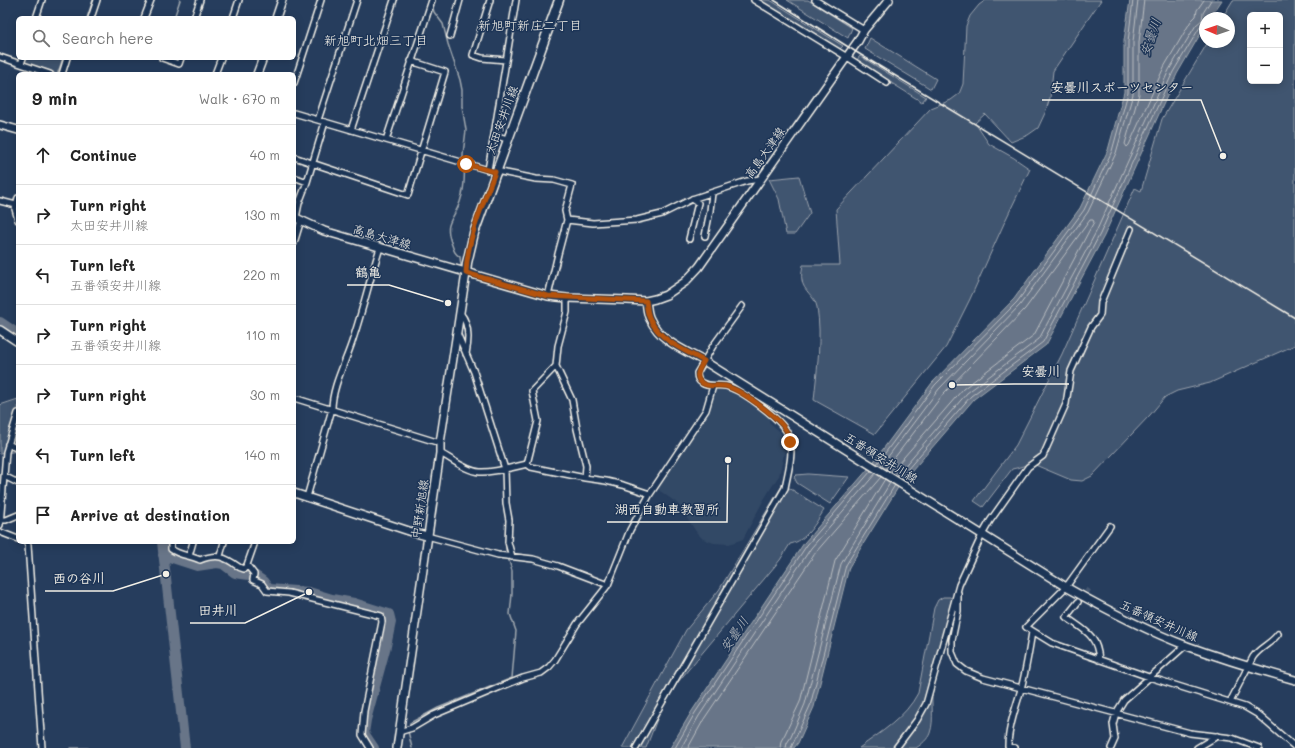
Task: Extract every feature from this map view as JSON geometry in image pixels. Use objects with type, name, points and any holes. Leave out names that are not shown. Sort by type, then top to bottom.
[{"type":"main road","points":[[277,16],[282,0]]},
{"type":"main road","name":"太田安井川線","points":[[466,273],[474,233],[493,171],[508,139],[559,0]]},
{"type":"main road","name":"高島大津線","points":[[646,301],[666,295],[685,282],[699,267],[858,41],[864,30],[889,0]]},
{"type":"main road","points":[[258,72],[262,60]]},
{"type":"main road","points":[[0,125],[16,129]]},
{"type":"main road","name":"高島大津線","points":[[297,218],[324,231],[466,273]]},
{"type":"main road","points":[[466,273],[548,296],[646,301]]},
{"type":"main road","name":"中野新旭線","points":[[397,748],[440,453],[440,443],[466,273]]},
{"type":"main road","name":"五番領安井川線","points":[[646,301],[649,318],[657,331],[669,342],[704,361],[1066,587],[1127,620],[1186,645],[1248,667],[1295,680]]},
{"type":"main road","points":[[0,330],[16,341]]},
{"type":"main road","points":[[296,494],[428,536]]},
{"type":"street","points":[[37,16],[42,0]]},
{"type":"street","points":[[92,16],[97,0]]},
{"type":"street","points":[[145,16],[151,0]]},
{"type":"street","points":[[195,16],[200,0]]},
{"type":"street","points":[[235,16],[239,0]]},
{"type":"street","points":[[296,78],[321,0]]},
{"type":"street","points":[[318,120],[357,0]]},
{"type":"street","points":[[351,130],[394,0]]},
{"type":"street","points":[[386,140],[432,0]]},
{"type":"street","points":[[450,36],[460,0]]},
{"type":"street","points":[[490,0],[473,55],[482,58],[506,60]]},
{"type":"street","points":[[493,171],[494,135],[516,0]]},
{"type":"street","points":[[754,0],[886,83]]},
{"type":"street","points":[[815,0],[864,30]]},
{"type":"street","points":[[0,57],[44,72]]},
{"type":"street","points":[[21,64],[22,60]]},
{"type":"street","points":[[63,72],[66,60]]},
{"type":"street","points":[[168,60],[179,64],[180,60]]},
{"type":"street","points":[[216,72],[219,60]]},
{"type":"street","points":[[296,158],[408,195],[445,72],[411,61]]},
{"type":"street","points":[[296,114],[493,171],[536,179],[554,180],[572,185],[565,211],[567,220],[548,296]]},
{"type":"street","points":[[297,218],[299,203],[325,122]]},
{"type":"street","points":[[494,135],[508,139]]},
{"type":"street","points":[[296,178],[307,182]]},
{"type":"street","points":[[567,220],[593,223],[637,220],[662,214],[692,199],[747,181],[760,179]]},
{"type":"street","points":[[705,236],[712,193]]},
{"type":"street","points":[[689,239],[698,203],[692,199]]},
{"type":"street","points":[[0,201],[16,205],[16,213]]},
{"type":"street","points":[[896,748],[917,720],[926,704],[958,590],[979,533],[990,521],[1028,467],[1043,456],[1066,404],[1071,371],[1091,327],[1100,315],[1101,302],[1131,229]]},
{"type":"street","points":[[307,497],[332,409],[332,398],[353,340],[369,280],[380,248]]},
{"type":"street","points":[[567,298],[567,312],[558,346],[556,366],[572,400],[586,466],[585,478]]},
{"type":"street","points":[[636,748],[785,488],[791,456],[789,435],[782,425],[766,410],[738,391],[725,386],[705,385],[697,378],[697,373],[713,346],[742,306]]},
{"type":"street","points":[[460,313],[464,318],[468,336],[466,354]]},
{"type":"street","points":[[457,332],[474,372],[505,469],[506,503],[509,520],[508,542],[512,557]]},
{"type":"street","points":[[527,464],[538,421],[532,391],[556,366]]},
{"type":"street","points":[[399,732],[412,728],[448,709],[504,685],[541,673],[549,668],[577,624],[608,585],[630,530],[650,494],[706,410],[712,386]]},
{"type":"street","points":[[296,399],[440,443]]},
{"type":"street","points":[[16,419],[6,452],[3,477],[1,522],[16,516]]},
{"type":"street","points":[[8,444],[16,448]]},
{"type":"street","points":[[440,453],[468,468],[480,472],[505,469],[527,464],[532,467],[623,485],[650,494]]},
{"type":"street","points":[[3,477],[16,482]]},
{"type":"street","points":[[1110,526],[1066,587],[1026,627],[1052,643],[1149,677],[1245,707],[1256,714],[1295,747]]},
{"type":"street","points":[[0,532],[16,538]]},
{"type":"street","points":[[428,536],[498,555],[533,559],[558,566],[608,585]]},
{"type":"street","points":[[27,544],[42,748]]},
{"type":"street","points":[[171,544],[171,549],[177,553],[200,560],[220,556],[239,568],[244,568],[247,565],[254,544]]},
{"type":"street","points":[[189,556],[192,544]]},
{"type":"street","points":[[220,556],[223,544]]},
{"type":"street","points":[[247,565],[254,574],[253,580],[262,584],[267,591],[289,593],[378,614],[381,616],[382,622],[364,711],[362,735],[370,748]]},
{"type":"street","points":[[958,590],[958,611],[952,652],[957,664],[966,671],[983,678],[1190,733],[1232,738],[1259,748]]},
{"type":"street","points":[[1078,602],[1066,617],[1092,635],[1098,650],[1099,660]]},
{"type":"street","points":[[1015,748],[1008,746],[1008,736],[1029,654],[1032,632]]},
{"type":"street","points":[[1230,702],[1257,651],[1274,640],[1278,634]]},
{"type":"street","points":[[1111,748],[1115,740],[1113,724],[1116,713],[1124,700],[1186,645]]},
{"type":"street","points":[[1197,748],[1217,736]]},
{"type":"shaded area","points":[[758,0],[770,0],[843,46],[839,50]]},
{"type":"shaded area","points":[[787,0],[808,0],[852,28],[848,38]]},
{"type":"shaded area","points":[[986,0],[1101,0],[1053,71],[1050,98],[1038,128],[1028,135],[1011,142],[985,114],[975,123],[989,144],[1030,169],[970,299],[946,347],[875,434],[814,400],[819,330],[816,303],[803,284],[803,265],[840,265],[836,209],[931,108],[951,100],[959,94],[963,84],[966,26],[970,16],[979,5]]},
{"type":"shaded area","points":[[1233,0],[1295,0],[1295,345],[1210,383],[1177,391],[1165,397],[1092,476],[1082,481],[1071,480],[1033,464],[1012,469],[983,507],[974,501],[1016,445],[1062,354],[1135,188],[1141,191],[1162,119],[1204,48],[1235,48],[1235,12],[1226,12]]},
{"type":"shaded area","points":[[870,38],[936,79],[931,89],[865,49]]},
{"type":"shaded area","points":[[860,56],[926,97],[922,102],[856,61]]},
{"type":"shaded area","points":[[25,60],[62,60],[58,72],[51,72],[25,63]]},
{"type":"shaded area","points":[[799,176],[810,213],[795,234],[786,234],[779,199],[769,179]]},
{"type":"shaded area","points":[[717,388],[732,392],[770,417],[769,422],[779,431],[785,440],[786,445],[779,476],[763,501],[743,539],[729,544],[714,543],[703,539],[697,533],[677,503],[660,491],[657,487],[709,409],[714,392]]},
{"type":"shaded area","points":[[16,400],[16,451],[0,454],[0,405]]},
{"type":"shaded area","points":[[808,474],[849,477],[830,504],[797,483],[794,477],[796,475]]},
{"type":"shaded area","points":[[783,484],[824,510],[814,526],[806,535],[790,544],[780,560],[678,682],[659,714],[646,748],[622,748],[686,630],[719,590]]},
{"type":"shaded area","points":[[943,597],[950,597],[954,600],[953,619],[935,679],[932,700],[932,722],[929,735],[916,748],[859,748],[884,730],[913,702],[918,693],[934,608],[938,600]]},
{"type":"water","points":[[1130,0],[1222,0],[1214,12],[1199,12],[1199,36],[1177,74],[1104,236],[1046,345],[974,399],[899,486],[849,567],[814,707],[798,743],[794,748],[670,748],[692,711],[804,543],[869,468],[932,383],[1014,299],[1080,208],[1108,150],[1124,92],[1124,41]]},
{"type":"waterway","points":[[88,16],[93,0]]},
{"type":"waterway","points":[[175,16],[180,0]]},
{"type":"waterway","points":[[435,0],[433,8],[434,12],[443,24],[462,90],[462,106],[466,130],[463,161]]},
{"type":"waterway","points":[[59,72],[62,60]]},
{"type":"waterway","points":[[461,266],[460,257],[454,251],[448,231],[450,222],[460,202],[464,179],[464,165]]},
{"type":"waterway","points":[[462,321],[466,339]]},
{"type":"waterway","points":[[0,322],[16,333]]},
{"type":"waterway","points":[[471,371],[497,451]]},
{"type":"waterway","points":[[504,506],[507,524]]},
{"type":"waterway","points":[[162,544],[185,748]]},
{"type":"waterway","points":[[168,544],[169,556]]},
{"type":"waterway","points":[[409,728],[410,723],[438,708],[512,678],[516,631],[510,614],[512,571],[506,545]]},
{"type":"waterway","points":[[163,555],[197,566],[217,563],[223,564],[235,573],[256,576],[263,581],[269,589],[309,592],[332,599],[354,603],[389,614],[391,622],[386,646],[366,720],[364,733],[374,748]]},
{"type":"waterway","points":[[408,731],[412,748]]},
{"type":"waterway","points":[[70,748],[88,748]]},
{"type":"tunnel","points":[[1082,598],[1089,589]]},
{"type":"railway","points":[[774,0],[861,55],[1295,318]]},
{"type":"place","name":"安曇川スポーツセンター","points":[[1223,156]]},
{"type":"place","name":"鶴亀","points":[[448,303]]},
{"type":"place","name":"安曇川","points":[[952,385]]},
{"type":"place","name":"湖西自動車教習所","points":[[728,460]]},
{"type":"place","name":"西の谷川","points":[[166,574]]},
{"type":"place","name":"田井川","points":[[309,592]]},
{"type":"district","name":"新旭町新庄二丁目","points":[[530,25]]},
{"type":"district","name":"新旭町北畑三丁目","points":[[376,40]]},
{"type":"route","points":[[466,164],[495,172],[474,233],[466,273],[548,296],[646,301],[649,318],[657,331],[669,342],[704,361],[697,373],[697,378],[700,382],[705,385],[725,386],[738,391],[766,410],[782,425],[789,435],[790,442]]}]
